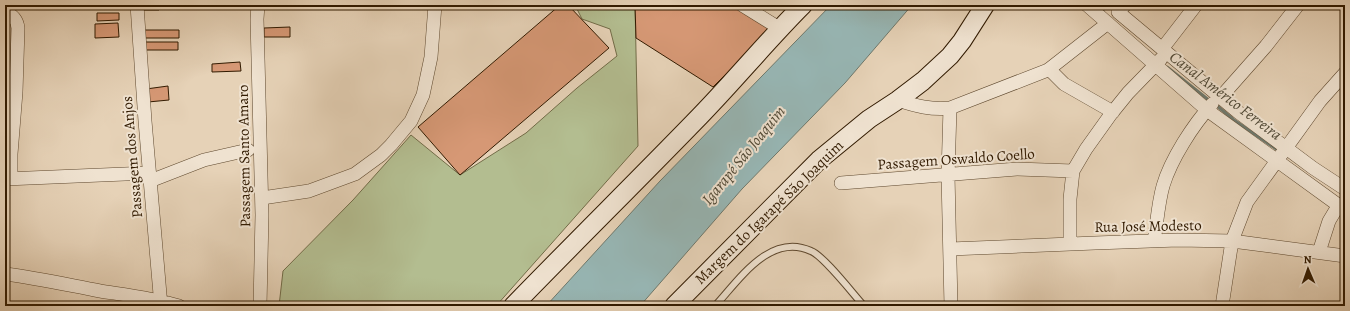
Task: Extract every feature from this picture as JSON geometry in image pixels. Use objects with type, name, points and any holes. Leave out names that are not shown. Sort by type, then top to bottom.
[{"type":"street","name":"Passagem dos Anjos","points":[[137,5],[160,303]]},
{"type":"street","name":"Passagem Santo Amaro","points":[[258,5],[257,18],[262,198],[260,306]]},
{"type":"street","points":[[262,198],[309,191],[355,174],[381,155],[391,145],[411,121],[423,95],[431,57],[435,5]]},
{"type":"street","points":[[742,5],[779,28]]},
{"type":"street","points":[[513,306],[701,115],[755,58],[779,28],[803,5]]},
{"type":"street","name":"Margem do Igarapé São Joaquim","points":[[674,306],[819,160],[869,119],[898,100],[950,56],[962,41],[985,5]]},
{"type":"street","points":[[1087,5],[1108,23],[1161,58],[1214,103],[1281,154],[1342,208],[1328,221],[1319,252]]},
{"type":"street","points":[[1070,244],[1070,199],[1073,170],[1086,149],[1113,112],[1128,93],[1161,58],[1196,5]]},
{"type":"street","points":[[1154,241],[1159,203],[1169,169],[1179,149],[1214,103],[1266,46],[1298,5]]},
{"type":"street","points":[[1121,8],[1161,58],[1214,103],[1281,154],[1345,189]]},
{"type":"street","points":[[5,12],[16,19],[18,28],[16,86],[8,179],[150,177],[204,160],[248,150]]},
{"type":"street","points":[[898,100],[924,108],[950,108],[1049,69],[1108,23]]},
{"type":"street","points":[[1049,69],[1064,84],[1113,112]]},
{"type":"street","points":[[1222,306],[1232,241],[1247,202],[1320,101],[1345,72]]},
{"type":"street","points":[[950,108],[948,175],[951,306]]},
{"type":"street","name":"Passagem Oswaldo Coello","points":[[841,183],[1017,170],[1073,170]]},
{"type":"street","name":"Rua José Modesto","points":[[950,249],[1154,241],[1232,241],[1345,256]]},
{"type":"street","points":[[5,274],[38,278],[179,306]]},
{"type":"lane","points":[[715,306],[762,256],[778,248],[794,247],[812,251],[826,262],[864,306]]},
{"type":"green space","points":[[575,5],[635,5],[638,146],[496,306],[279,306],[283,271],[353,200],[411,135],[460,175],[526,133],[577,88],[617,56],[610,29],[582,19]]},
{"type":"water","name":"Igarapé São Joaquim","points":[[831,5],[912,5],[845,83],[742,189],[640,306],[546,306],[660,181]]},
{"type":"building","points":[[141,5],[159,5],[159,10],[141,10]]},
{"type":"building","points":[[267,5],[303,5],[303,9],[267,8]]},
{"type":"building","points":[[560,5],[568,5],[609,48],[460,175],[418,127]]},
{"type":"building","points":[[635,5],[731,5],[771,29],[713,87],[636,38]]},
{"type":"building","points":[[97,13],[119,13],[119,20],[97,21]]},
{"type":"building","points":[[118,23],[119,37],[95,38],[95,24]]},
{"type":"building","points":[[290,27],[290,37],[264,37],[264,28]]},
{"type":"building","points":[[143,30],[179,30],[179,38],[143,38]]},
{"type":"building","points":[[145,42],[178,42],[178,50],[146,50]]},
{"type":"building","points":[[240,62],[241,71],[212,72],[212,64]]},
{"type":"building","points":[[168,86],[169,100],[148,102],[146,89]]},
{"type":"waterway","name":"Canal Américo Ferreira","points":[[1097,5],[1103,11]]},
{"type":"waterway","name":"Canal Américo Ferreira","points":[[1167,67],[1210,101]]},
{"type":"waterway","name":"Canal Américo Ferreira","points":[[1216,105],[1234,120],[1279,151]]}]
